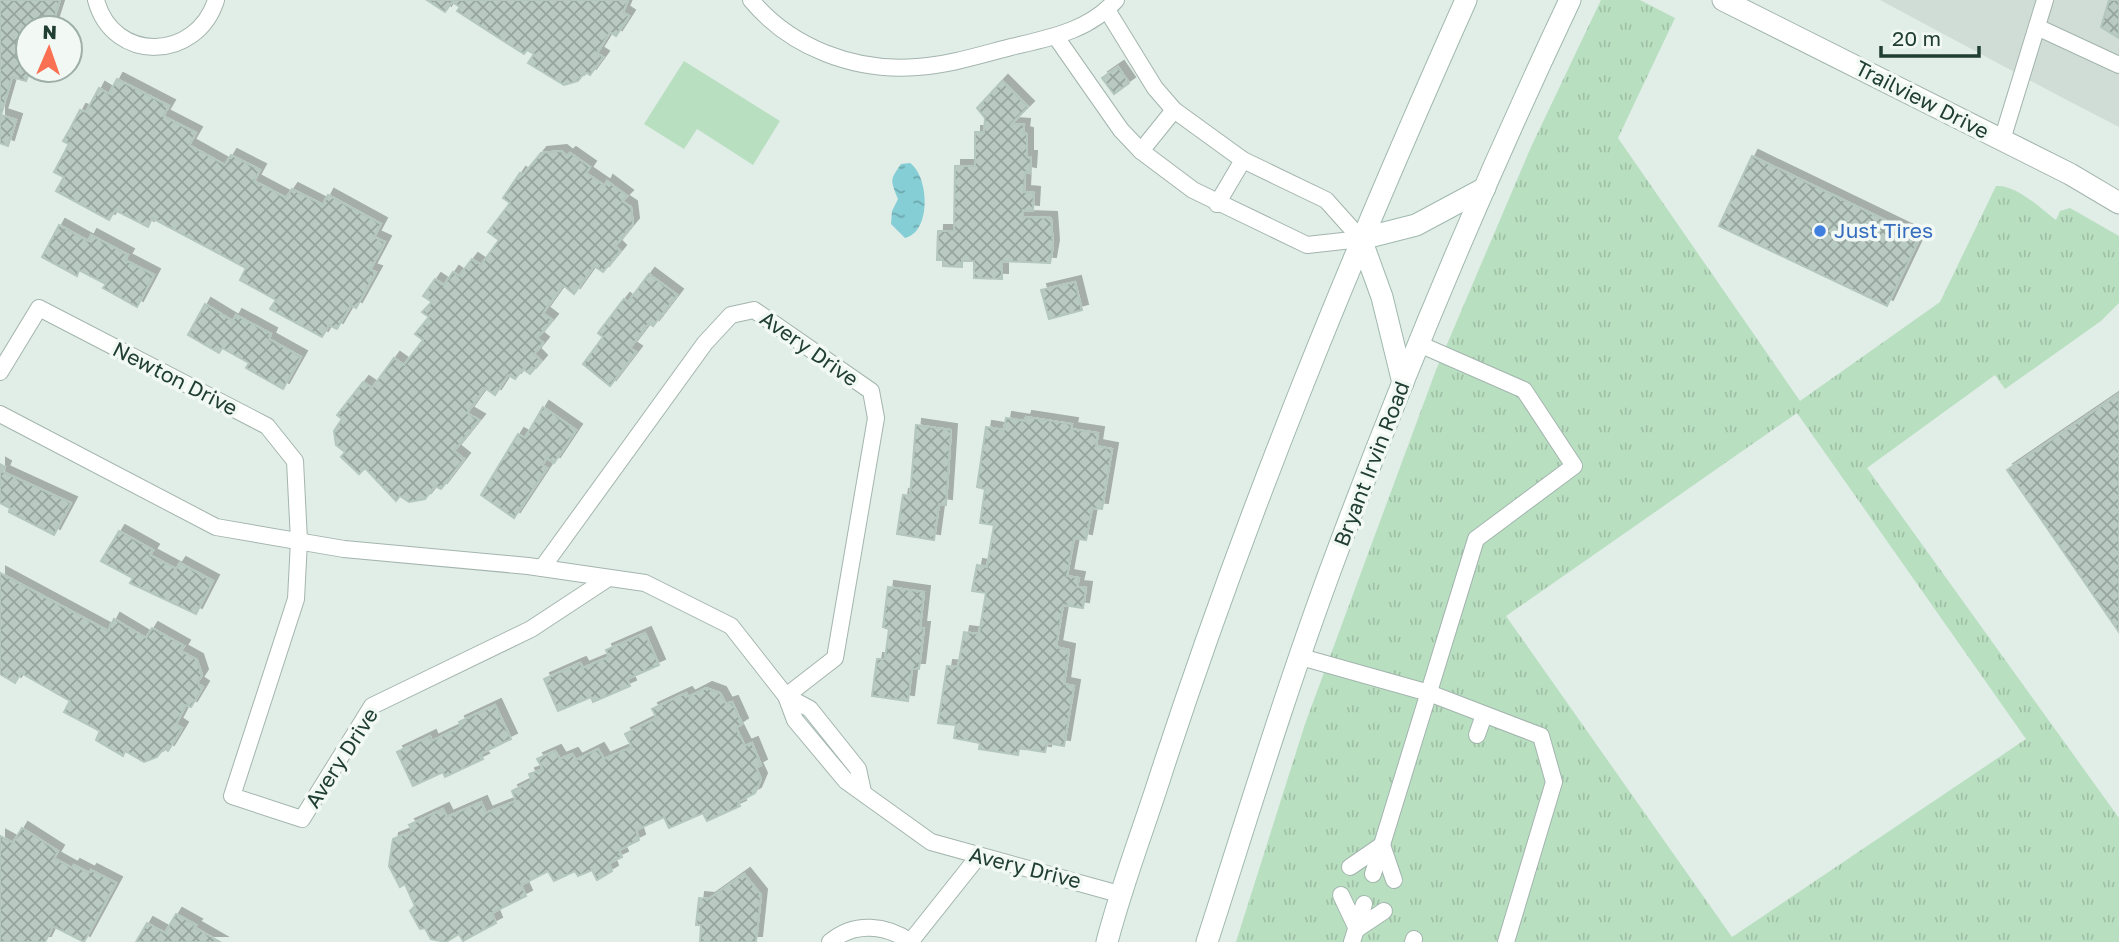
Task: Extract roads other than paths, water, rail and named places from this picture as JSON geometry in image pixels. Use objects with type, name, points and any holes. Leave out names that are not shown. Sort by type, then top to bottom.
[{"type":"main road","points":[[1107,942],[1119,894],[1201,650],[1259,493],[1361,239],[1466,0]]},
{"type":"main road","name":"Bryant Irvin Road","points":[[1207,942],[1329,573],[1419,344],[1485,188],[1570,0]]},
{"type":"main road","name":"Trailview Drive","points":[[1723,0],[2070,174],[2119,203]]},
{"type":"main road","points":[[1361,239],[1416,225],[1485,188]]},
{"type":"main road","points":[[1361,239],[1382,297],[1403,383]]},
{"type":"lane","points":[[96,0],[108,25],[127,40],[150,47],[174,46],[196,34],[211,16],[216,0]]},
{"type":"lane","points":[[751,0],[775,25],[819,52],[878,66],[919,67],[1056,37],[1081,27],[1111,5],[1155,88],[1174,110],[1243,160],[1326,200],[1361,239]]},
{"type":"lane","points":[[2002,140],[2045,0]]},
{"type":"lane","points":[[2037,27],[2119,65]]},
{"type":"lane","points":[[1056,37],[1102,107],[1141,151],[1193,190],[1217,204],[1307,245],[1361,239]]},
{"type":"lane","points":[[1141,151],[1174,110]]},
{"type":"lane","points":[[1217,204],[1243,160]]},
{"type":"lane","name":"Newton Drive","points":[[0,372],[39,308],[267,426],[295,461],[299,541]]},
{"type":"lane","name":"Avery Drive","points":[[542,568],[705,343],[731,315],[754,310],[871,391],[876,418],[835,658],[786,696]]},
{"type":"lane","points":[[1373,874],[1476,539],[1574,466],[1524,390],[1419,344]]},
{"type":"lane","name":"Avery Drive","points":[[0,414],[216,527],[344,549],[542,568],[645,583],[731,626],[786,696],[810,709],[858,769],[863,792],[931,842],[977,858],[1119,894]]},
{"type":"lane","name":"Avery Drive","points":[[299,541],[296,599],[232,796],[302,819],[372,706],[531,629],[607,579]]},
{"type":"lane","points":[[1301,657],[1429,693],[1541,736],[1554,782],[1506,942]]},
{"type":"lane","points":[[1477,735],[1484,715]]},
{"type":"lane","points":[[1350,867],[1382,845]]},
{"type":"lane","points":[[1382,845],[1394,880]]},
{"type":"lane","points":[[830,942],[839,934],[863,927],[889,929],[911,942],[977,858]]},
{"type":"lane","points":[[1341,895],[1354,935]]},
{"type":"lane","points":[[1354,935],[1364,904]]},
{"type":"lane","points":[[1354,935],[1384,911]]},
{"type":"water","points":[[910,163],[921,179],[925,203],[920,226],[914,234],[905,238],[891,224],[892,211],[898,199],[892,180],[901,164]]},
{"type":"place","name":"Just Tires","points":[[1820,231]]}]
